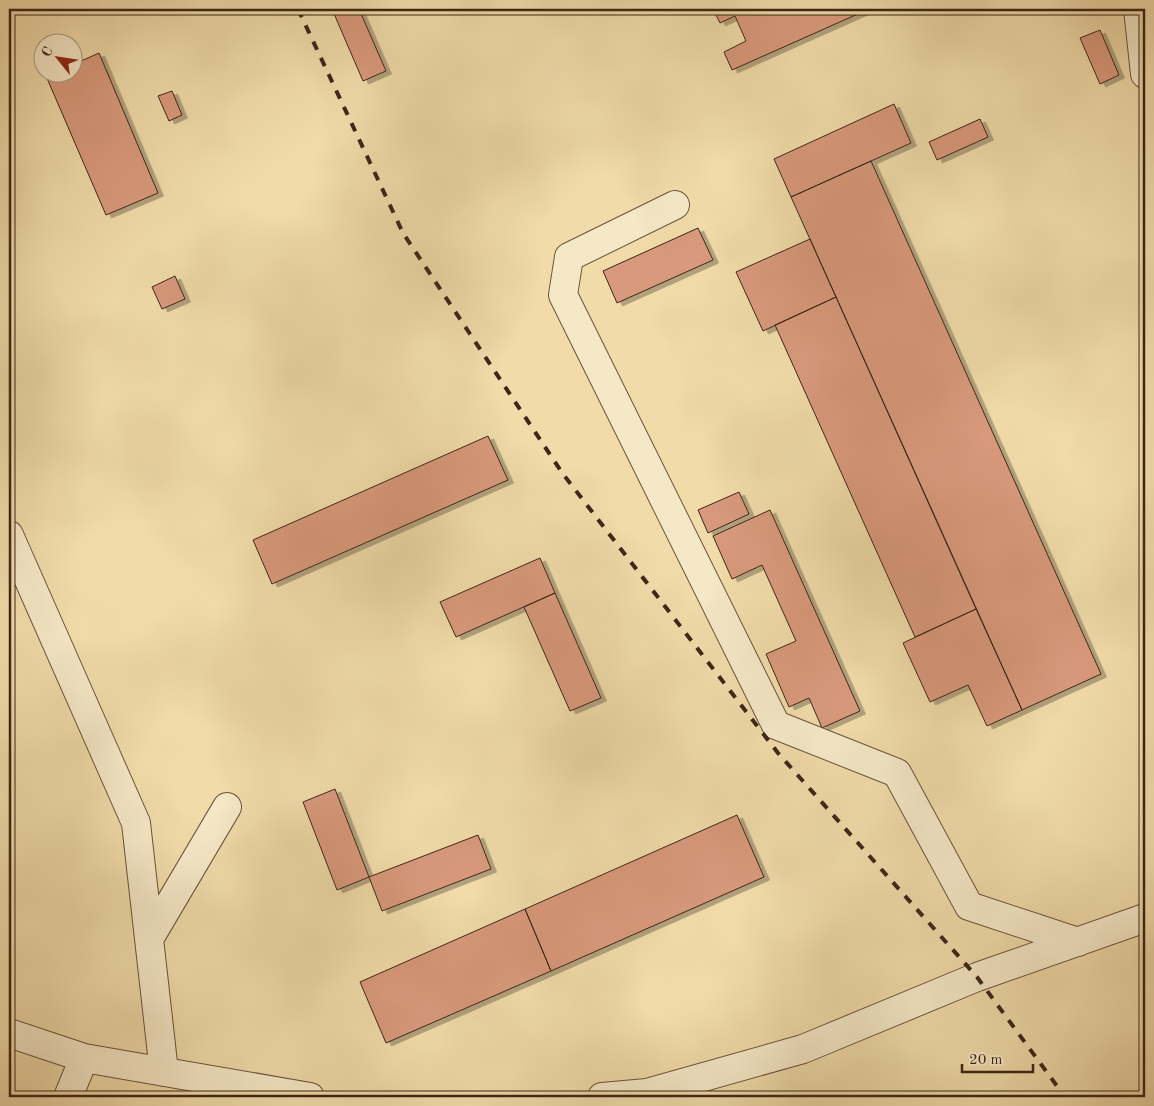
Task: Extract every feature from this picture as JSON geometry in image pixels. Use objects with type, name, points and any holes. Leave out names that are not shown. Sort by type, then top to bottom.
[{"type":"street","points":[[1138,9],[1145,74]]},
{"type":"street","points":[[675,206],[570,257],[563,295],[776,725],[898,772],[969,906],[1078,942]]},
{"type":"street","points":[[9,535],[136,823],[164,1072]]},
{"type":"street","points":[[149,939],[227,807]]},
{"type":"street","points":[[602,1097],[647,1093],[803,1049],[977,977],[1145,918]]},
{"type":"street","points":[[9,1033],[84,1058],[310,1097]]},
{"type":"street","points":[[68,1097],[84,1058]]},
{"type":"building","points":[[332,9],[359,9],[386,71],[363,81]]},
{"type":"building","points":[[713,9],[869,9],[732,70],[724,52],[746,41],[735,16],[720,23]]},
{"type":"building","points":[[1100,30],[1119,75],[1100,84],[1080,38]]},
{"type":"building","points":[[99,53],[158,193],[106,215],[49,82],[82,82],[82,61]]},
{"type":"building","points":[[172,91],[182,115],[169,121],[158,96]]},
{"type":"building","points":[[894,104],[911,143],[791,197],[774,159]]},
{"type":"building","points":[[980,119],[988,137],[937,160],[929,142]]},
{"type":"building","points":[[871,161],[1101,674],[1022,710],[791,197]]},
{"type":"building","points":[[698,228],[713,260],[617,303],[603,271]]},
{"type":"building","points":[[810,239],[836,297],[763,331],[736,272]]},
{"type":"building","points":[[175,276],[185,299],[162,309],[152,287]]},
{"type":"building","points":[[836,297],[976,609],[915,637],[775,325]]},
{"type":"building","points":[[488,436],[508,480],[272,584],[253,540]]},
{"type":"building","points":[[739,492],[749,514],[708,533],[698,510]]},
{"type":"building","points":[[770,510],[860,711],[822,728],[809,698],[789,707],[766,654],[796,641],[762,565],[732,579],[713,536]]},
{"type":"building","points":[[540,558],[555,593],[456,637],[440,602]]},
{"type":"building","points":[[555,593],[601,698],[570,711],[524,607]]},
{"type":"building","points":[[976,609],[1022,710],[987,726],[968,685],[930,702],[903,643]]},
{"type":"building","points":[[335,789],[369,877],[337,890],[303,802]]},
{"type":"building","points":[[737,815],[764,877],[551,971],[525,909]]},
{"type":"building","points":[[478,835],[491,869],[382,911],[369,877]]},
{"type":"building","points":[[525,909],[551,971],[386,1043],[360,982]]},
{"type":"railway","points":[[298,9],[403,233],[563,474],[778,753],[977,977],[1065,1097]]}]
